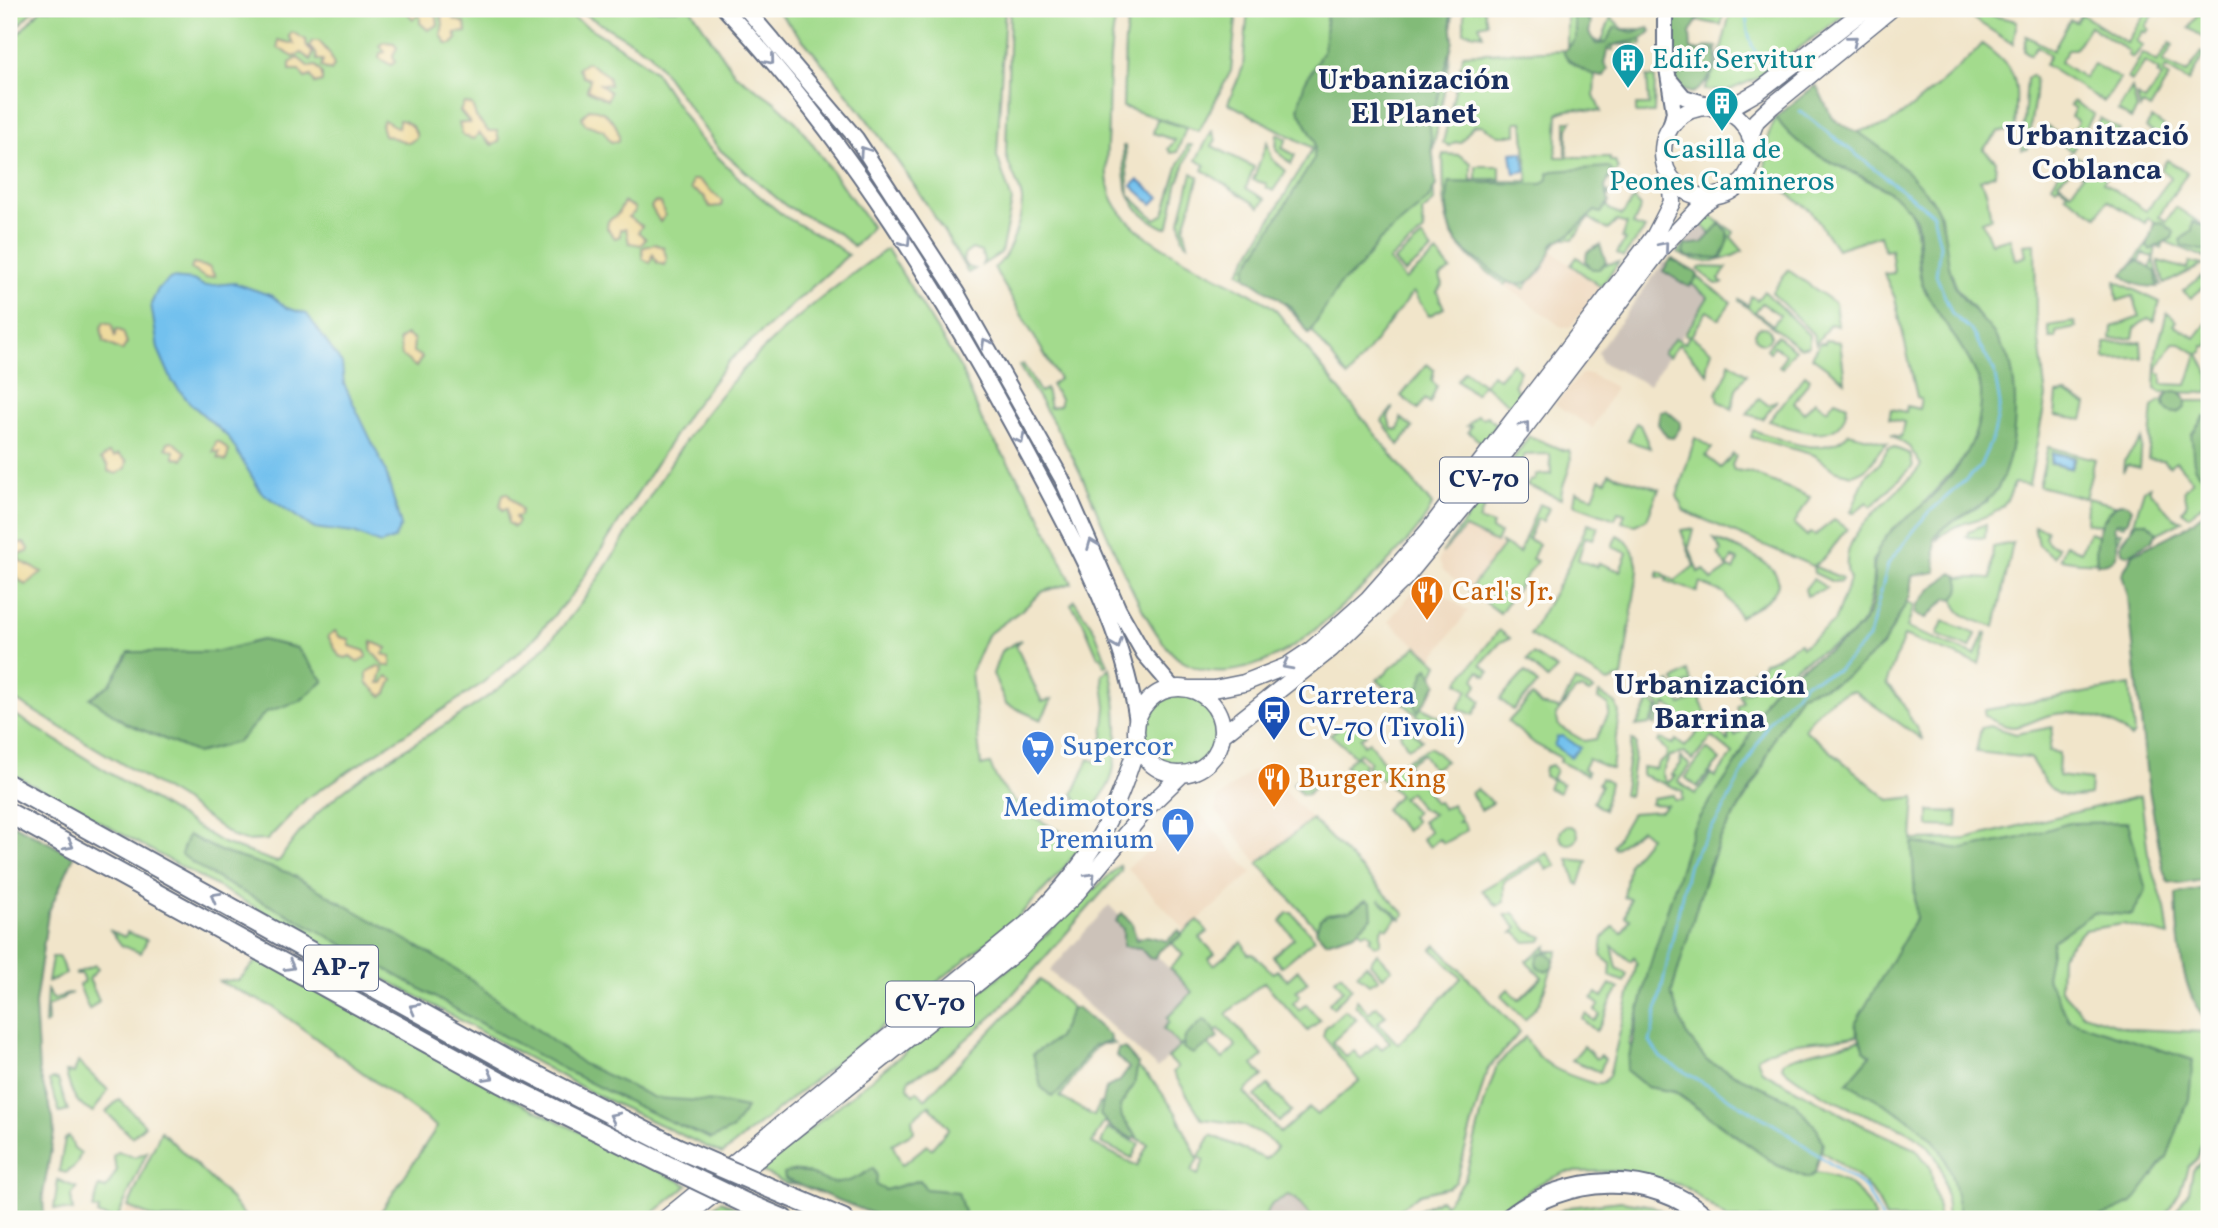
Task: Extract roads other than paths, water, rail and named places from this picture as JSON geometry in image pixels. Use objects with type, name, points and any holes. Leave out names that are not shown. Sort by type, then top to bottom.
[{"type":"highway","name":"AP-7","points":[[9,785],[173,873],[509,1062],[675,1147],[844,1219]]},
{"type":"highway","name":"AP-7","points":[[9,813],[501,1083],[662,1163],[783,1219]]},
{"type":"highway","points":[[1509,1219],[1552,1194],[1598,1183],[1649,1187],[1697,1209],[1707,1219]]},
{"type":"highway","points":[[1518,1219],[1555,1200],[1579,1193],[1617,1193],[1662,1201],[1691,1219]]},
{"type":"main road","points":[[725,9],[796,90],[862,177],[911,248],[969,346],[1073,538],[1130,676],[1137,721]]},
{"type":"main road","points":[[746,9],[856,138],[957,293],[1062,479],[1119,610],[1144,654],[1173,688],[1150,699],[1137,721]]},
{"type":"main road","points":[[1665,9],[1668,77],[1674,112],[1670,128]]},
{"type":"main road","points":[[1670,128],[1689,111],[1717,108],[1764,87],[1866,9]]},
{"type":"main road","points":[[1668,77],[1684,97],[1735,117],[1750,136],[1756,121],[1776,102],[1891,9]]},
{"type":"main road","name":"CV-70","points":[[1173,688],[1214,689],[1244,683],[1287,666],[1325,638],[1380,586],[1428,531],[1655,235],[1672,202],[1670,176],[1663,152],[1670,128]]},
{"type":"main road","name":"CV-70","points":[[682,1219],[1021,947],[1084,884],[1149,806],[1181,775],[1207,765],[1214,757],[1222,735],[1331,649],[1405,578],[1469,500],[1663,246],[1702,205],[1738,185],[1746,176],[1751,163],[1750,136]]},
{"type":"main road","points":[[1670,176],[1690,193],[1716,196]]},
{"type":"main road","points":[[1189,689],[1210,701],[1217,711],[1222,735]]},
{"type":"main road","name":"CV-70","points":[[665,1219],[1034,918],[1077,871],[1106,830],[1122,795],[1137,744],[1137,721]]},
{"type":"main road","points":[[1137,744],[1153,767],[1181,775]]},
{"type":"water","points":[[1523,152],[1525,171],[1514,173],[1511,153]]},
{"type":"water","points":[[1138,180],[1159,197],[1152,204],[1132,186]]},
{"type":"water","points":[[171,278],[193,280],[204,286],[235,283],[272,296],[287,308],[307,314],[342,364],[344,384],[385,469],[401,526],[394,539],[380,544],[354,533],[313,528],[261,492],[229,438],[189,402],[172,381],[158,349],[151,304],[158,289]]},
{"type":"water","points":[[2053,453],[2073,458],[2071,468],[2051,463]]},
{"type":"water","points":[[1563,736],[1580,748],[1571,757],[1554,746],[1557,737]]},
{"type":"waterway","points":[[1746,9],[1750,40],[1764,67]]},
{"type":"waterway","points":[[1800,111],[1933,214],[1940,245],[1936,275],[1952,314],[1970,329],[1994,370],[2000,404],[1994,434],[1979,468],[1926,515],[1888,564],[1869,638],[1838,670],[1806,682],[1768,723],[1722,812],[1689,863],[1650,1042],[1661,1058],[1780,1128],[1865,1188],[1882,1219]]},
{"type":"place","name":"Edif. Servitur","points":[[1628,90]]},
{"type":"place","name":"Casilla de Peones Camineros","points":[[1722,133]]},
{"type":"place","name":"Carl's Jr.","points":[[1427,622]]},
{"type":"place","name":"Carretera CV-70 (Tivoli)","points":[[1274,742]]},
{"type":"place","name":"Supercor","points":[[1038,777]]},
{"type":"place","name":"Burger King","points":[[1274,809]]},
{"type":"place","name":"Medimotors Premium","points":[[1178,854]]},
{"type":"district","name":"Urbanización El Planet","points":[[1414,98]]},
{"type":"district","name":"Urbanització Coblanca","points":[[2097,154]]},
{"type":"district","name":"Urbanización Barrina","points":[[1710,703]]}]
